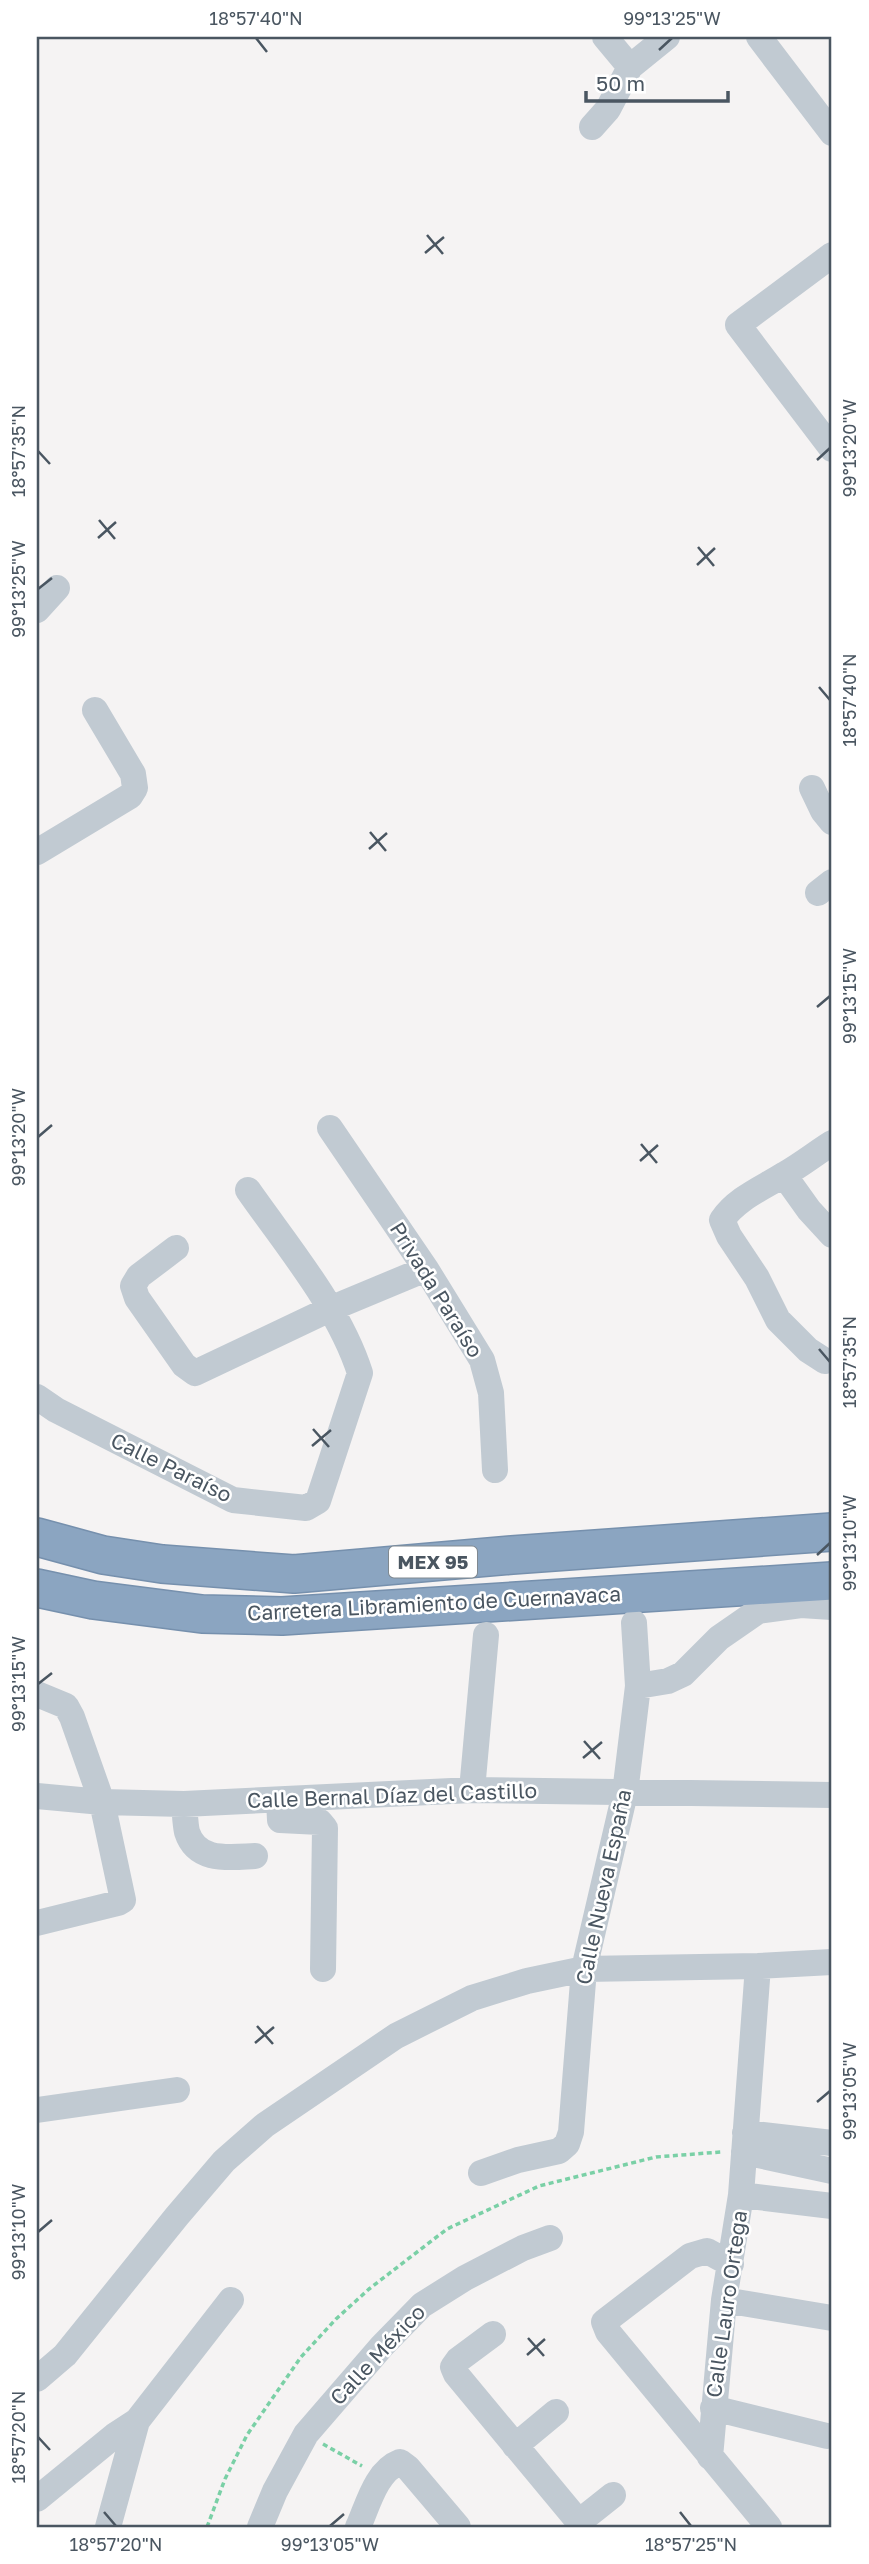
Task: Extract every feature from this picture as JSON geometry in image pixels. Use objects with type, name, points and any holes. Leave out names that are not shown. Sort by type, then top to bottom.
[{"type":"highway","name":"Carretera Libramiento de Cuernavaca","points":[[37,1537],[126,1559],[294,1574],[832,1532]]},
{"type":"highway","name":"Carretera Libramiento de Cuernavaca","points":[[37,1588],[93,1600],[202,1615],[282,1616],[832,1581]]},
{"type":"street","points":[[604,37],[630,67]]},
{"type":"street","points":[[592,127],[608,108],[630,67],[667,37]]},
{"type":"street","points":[[759,37],[832,133]]},
{"type":"street","points":[[832,255],[738,326],[832,449]]},
{"type":"street","points":[[37,610],[57,588]]},
{"type":"street","points":[[37,852],[130,796],[135,788],[133,774],[95,709]]},
{"type":"street","points":[[812,788],[823,811],[832,822]]},
{"type":"street","name":"Privada Paraíso","points":[[330,1128],[426,1269],[482,1360],[491,1393],[495,1469]]},
{"type":"street","points":[[825,1361],[808,1350],[778,1320],[757,1278],[729,1236],[722,1220],[728,1211],[764,1185],[832,1143]]},
{"type":"street","points":[[784,1175],[809,1210],[832,1235]]},
{"type":"street","name":"Calle Paraíso","points":[[37,1397],[56,1410],[233,1500],[306,1508],[318,1501],[360,1373],[355,1357],[330,1309],[248,1190]]},
{"type":"street","points":[[176,1248],[139,1276],[133,1286],[137,1298],[184,1365],[195,1373],[330,1309],[426,1269]]},
{"type":"street","points":[[638,1686],[668,1681],[683,1674],[719,1638],[758,1611],[801,1605],[832,1606]]},
{"type":"street","name":"Calle Nueva España","points":[[481,2172],[559,2151],[567,2144],[584,1969],[625,1793],[638,1686],[634,1623]]},
{"type":"street","points":[[472,1790],[486,1635]]},
{"type":"street","points":[[37,1695],[66,1706],[102,1802],[123,1900],[37,1923]]},
{"type":"street","name":"Calle Bernal Díaz del Castillo","points":[[37,1796],[102,1802],[184,1804],[472,1790],[832,1795]]},
{"type":"street","points":[[279,1800],[280,1820],[320,1822],[325,1828],[323,1969]]},
{"type":"street","points":[[184,1804],[187,1833],[205,1854],[216,1857],[255,1856]]},
{"type":"street","points":[[37,2379],[65,2355],[224,2161],[265,2125],[396,2036],[472,1998],[527,1981],[584,1969],[832,1962]]},
{"type":"street","name":"Calle Lauro Ortega","points":[[710,2457],[724,2300],[741,2195],[758,1966]]},
{"type":"street","points":[[37,2110],[177,2090]]},
{"type":"street","points":[[745,2143],[832,2143]]},
{"type":"street","points":[[745,2143],[832,2171]]},
{"type":"street","points":[[741,2195],[832,2206]]},
{"type":"street","name":"Calle México","points":[[260,2527],[275,2491],[306,2434],[382,2346],[422,2305],[465,2278],[523,2248],[550,2238]]},
{"type":"street","points":[[731,2264],[707,2251],[690,2256],[604,2322],[608,2332],[769,2527]]},
{"type":"street","points":[[37,2500],[114,2436],[137,2421],[231,2300]]},
{"type":"street","points":[[724,2300],[832,2318]]},
{"type":"street","points":[[493,2334],[458,2360],[453,2367],[456,2374],[581,2524],[613,2495]]},
{"type":"street","points":[[713,2408],[827,2436]]},
{"type":"street","points":[[515,2446],[556,2412]]},
{"type":"street","points":[[108,2527],[137,2421]]},
{"type":"street","points":[[358,2527],[390,2469],[458,2527]]},
{"type":"path","points":[[656,2157],[709,2151],[745,2143]]},
{"type":"path","points":[[306,2434],[390,2469]]}]
